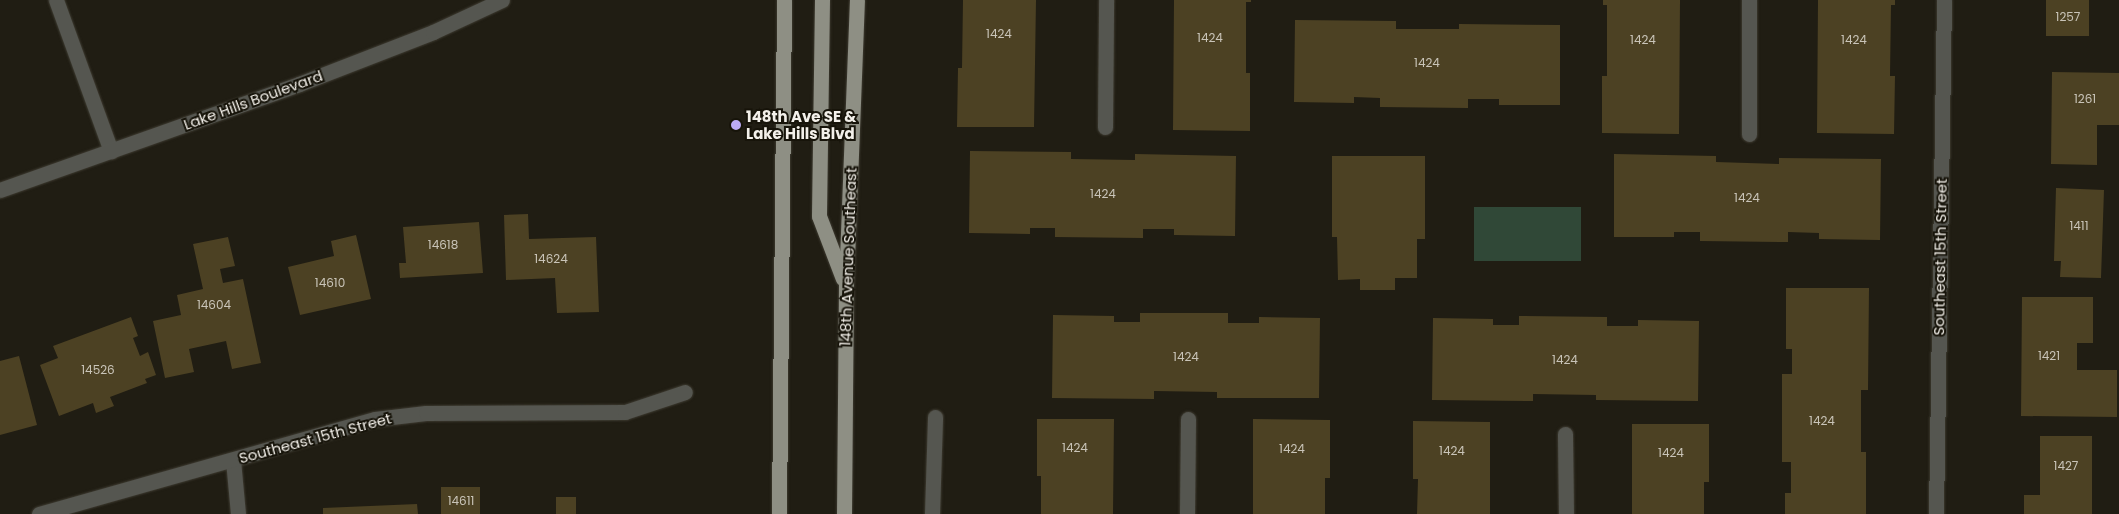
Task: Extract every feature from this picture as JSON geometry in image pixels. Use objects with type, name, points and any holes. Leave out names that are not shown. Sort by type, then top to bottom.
[{"type":"main road","points":[[779,514],[784,0]]},
{"type":"main road","points":[[822,0],[819,216],[846,285]]},
{"type":"main road","name":"148th Avenue Southeast","points":[[844,514],[846,285],[857,0]]},
{"type":"street","points":[[56,0],[111,151]]},
{"type":"street","name":"Lake Hills Boulevard","points":[[0,190],[299,84],[433,32],[502,0]]},
{"type":"street","points":[[1105,126],[1106,0]]},
{"type":"street","points":[[1749,0],[1749,134]]},
{"type":"street","name":"Southeast 15th Street","points":[[1936,514],[1944,0]]},
{"type":"street","name":"Southeast 15th Street","points":[[39,514],[374,419],[426,413],[625,412],[685,392]]},
{"type":"street","points":[[932,514],[935,418]]},
{"type":"street","points":[[1187,514],[1188,419]]},
{"type":"street","points":[[1565,434],[1566,514]]},
{"type":"street","points":[[233,460],[238,514]]},
{"type":"green space","points":[[1474,207],[1581,207],[1581,261],[1474,261]]},
{"type":"building","points":[[963,0],[1036,0],[1034,127],[957,127],[958,68],[962,68]]},
{"type":"building","points":[[1174,0],[1251,0],[1251,2],[1246,2],[1246,73],[1250,73],[1250,131],[1173,130]]},
{"type":"building","points":[[1603,0],[1680,0],[1679,134],[1602,133],[1602,76],[1607,76],[1607,5],[1603,5]]},
{"type":"building","points":[[1818,0],[1895,0],[1895,5],[1891,5],[1890,76],[1895,76],[1894,134],[1817,133]]},
{"type":"building","points":[[2046,0],[2089,0],[2089,36],[2046,36]]},
{"type":"building","points":[[1295,20],[1396,21],[1396,29],[1459,29],[1459,24],[1560,25],[1560,105],[1499,105],[1499,99],[1468,99],[1468,108],[1380,107],[1380,98],[1354,97],[1354,103],[1294,102]]},
{"type":"building","points":[[2052,72],[2119,73],[2119,125],[2097,125],[2097,165],[2051,164]]},
{"type":"building","points":[[970,151],[1071,152],[1071,159],[1135,160],[1135,154],[1236,156],[1235,236],[1174,235],[1174,229],[1143,229],[1143,238],[1055,237],[1055,228],[1030,228],[1030,234],[969,233]]},
{"type":"building","points":[[1614,154],[1716,156],[1716,162],[1779,164],[1779,158],[1881,159],[1880,240],[1819,239],[1819,233],[1788,232],[1788,242],[1700,241],[1700,232],[1674,232],[1674,237],[1614,237]]},
{"type":"building","points":[[1332,156],[1425,156],[1425,239],[1417,239],[1417,278],[1395,278],[1395,290],[1360,290],[1360,279],[1338,280],[1337,237],[1332,237]]},
{"type":"building","points":[[2056,188],[2104,190],[2101,278],[2060,277],[2061,261],[2054,261]]},
{"type":"building","points":[[528,214],[529,239],[596,237],[599,312],[557,313],[555,278],[506,280],[504,215]]},
{"type":"building","points":[[479,222],[483,273],[400,278],[399,263],[406,263],[403,227]]},
{"type":"building","points":[[356,235],[371,299],[300,315],[288,267],[334,256],[331,241]]},
{"type":"building","points":[[228,237],[235,266],[220,269],[223,283],[243,279],[261,363],[232,369],[226,341],[189,349],[194,372],[165,378],[153,321],[181,315],[177,295],[203,289],[193,244]]},
{"type":"building","points":[[1786,288],[1869,288],[1868,390],[1861,390],[1861,452],[1866,452],[1866,514],[1785,514],[1785,493],[1791,493],[1791,462],[1782,462],[1782,374],[1792,374],[1792,349],[1786,349]]},
{"type":"building","points":[[2022,297],[2093,297],[2093,343],[2077,343],[2077,370],[2117,370],[2117,417],[2021,416]]},
{"type":"building","points":[[1140,313],[1228,313],[1228,323],[1259,323],[1259,317],[1320,318],[1319,398],[1217,398],[1217,392],[1154,391],[1154,399],[1052,398],[1053,315],[1114,316],[1114,322],[1140,322]]},
{"type":"building","points":[[1519,316],[1607,317],[1607,326],[1638,326],[1638,320],[1699,321],[1698,401],[1596,400],[1596,395],[1533,394],[1533,401],[1432,400],[1433,318],[1493,319],[1493,325],[1519,325]]},
{"type":"building","points":[[131,317],[138,336],[133,338],[140,356],[148,352],[156,375],[145,379],[147,383],[110,397],[114,406],[96,413],[93,403],[59,416],[40,365],[58,358],[53,346]]},
{"type":"building","points":[[19,356],[37,425],[0,435],[0,361]]},
{"type":"building","points":[[1037,419],[1114,419],[1113,514],[1041,514],[1041,476],[1037,476]]},
{"type":"building","points":[[1253,419],[1330,420],[1330,478],[1325,478],[1325,514],[1253,514]]},
{"type":"building","points":[[1413,421],[1490,422],[1490,514],[1417,514],[1418,479],[1413,479]]},
{"type":"building","points":[[1632,424],[1709,424],[1709,482],[1704,482],[1704,514],[1632,514]]},
{"type":"building","points":[[2040,436],[2092,436],[2092,514],[2024,514],[2024,495],[2040,495]]},
{"type":"building","points":[[441,487],[480,487],[480,514],[441,514]]},
{"type":"building","points":[[556,497],[576,497],[576,514],[556,514]]},
{"type":"building","points":[[417,504],[418,514],[323,514],[323,508]]},
{"type":"place","name":"148th Ave SE & Lake Hills Blvd","points":[[736,125]]}]
